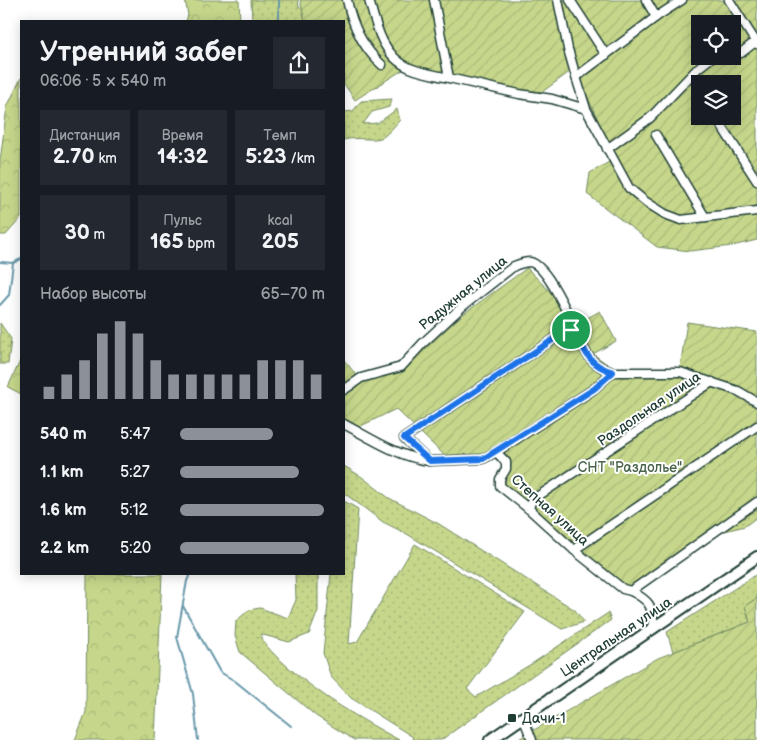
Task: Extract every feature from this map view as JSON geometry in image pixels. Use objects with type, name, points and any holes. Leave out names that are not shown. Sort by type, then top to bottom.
[{"type":"street","points":[[347,0],[351,18],[363,41],[374,58],[382,65]]},
{"type":"street","points":[[369,0],[382,41],[394,59],[410,68],[518,94],[552,98],[586,109]]},
{"type":"street","points":[[434,0],[449,78]]},
{"type":"street","points":[[558,0],[568,49],[586,109],[629,188],[665,214],[681,220],[757,212]]},
{"type":"street","points":[[570,0],[606,55]]},
{"type":"street","points":[[646,0],[656,17]]},
{"type":"street","points":[[576,77],[656,17],[682,0]]},
{"type":"street","points":[[729,0],[756,43],[741,53]]},
{"type":"street","points":[[607,149],[650,118],[702,65]]},
{"type":"street","points":[[720,125],[757,182]]},
{"type":"street","points":[[656,135],[706,217]]},
{"type":"street","name":"Радужная улица","points":[[345,389],[362,378],[401,367],[423,342],[463,306],[514,266],[523,262],[532,262],[539,267],[557,292],[576,331]]},
{"type":"street","points":[[430,461],[404,438],[563,333],[571,330],[576,331],[589,357],[599,368],[613,372],[680,372],[738,391],[757,402]]},
{"type":"street","points":[[345,425],[375,441],[415,459],[430,461],[483,459],[594,389],[613,372]]},
{"type":"street","name":"Раздольная улица","points":[[530,509],[532,500],[712,382]]},
{"type":"street","points":[[574,550],[757,426]]},
{"type":"street","name":"Степная улица","points":[[496,452],[506,462],[506,469],[500,479],[500,486],[530,509],[574,550],[623,589],[645,598],[652,611],[654,627]]},
{"type":"street","points":[[631,591],[757,502]]},
{"type":"street","name":"Центральная улица","points":[[490,740],[757,557]]},
{"type":"street","points":[[523,717],[532,740]]},
{"type":"green space","points":[[185,0],[239,0],[240,20],[186,20],[188,15]]},
{"type":"green space","points":[[251,0],[298,0],[299,7],[319,12],[317,20],[252,20]]},
{"type":"green space","points":[[300,0],[757,0],[757,240],[732,246],[690,251],[657,247],[587,194],[590,173],[616,158],[575,68],[542,92],[505,88],[409,66],[355,100],[345,85],[345,20],[305,20]]},
{"type":"green space","points":[[20,80],[20,219],[6,235],[0,235],[0,161],[7,107]]},
{"type":"green space","points":[[392,99],[389,107],[372,112],[363,124],[378,123],[397,109],[400,120],[383,137],[345,140],[345,112],[353,111],[361,101]]},
{"type":"green space","name":"СНТ \"Раздолье\"","points":[[527,268],[556,298],[571,327],[600,311],[616,341],[593,354],[614,369],[680,368],[687,322],[757,332],[757,498],[624,590],[501,482],[511,466],[495,450],[479,459],[447,458],[396,409],[359,427],[345,419],[345,361],[362,382],[395,372],[411,361],[462,315]]},
{"type":"green space","points":[[0,323],[11,339],[8,364],[0,364]]},
{"type":"green space","points":[[20,361],[20,393],[8,387]]},
{"type":"green space","points":[[345,467],[389,498],[439,524],[575,610],[584,622],[562,629],[407,534],[383,522],[345,494]]},
{"type":"green space","points":[[345,502],[358,509],[349,644],[357,642],[415,544],[525,612],[467,689],[476,697],[533,663],[608,613],[611,620],[441,740],[412,740],[413,737],[351,698],[331,677],[323,653],[331,575],[345,575]]},
{"type":"green space","points":[[757,502],[757,517],[745,526],[725,531],[727,524]]},
{"type":"green space","points":[[757,574],[757,598],[745,606],[750,622],[673,652],[667,632]]},
{"type":"green space","points":[[87,575],[162,575],[155,740],[75,740],[86,712]]},
{"type":"green space","points":[[295,575],[318,575],[318,611],[309,634],[289,642],[260,634],[265,644],[279,659],[313,687],[354,715],[399,740],[354,740],[316,716],[240,652],[235,636],[236,621],[249,610],[260,608],[288,618],[296,600]]},
{"type":"green space","points":[[757,598],[757,740],[517,740],[658,658],[750,622],[745,606]]},
{"type":"waterway","points":[[279,0],[279,20]]},
{"type":"waterway","points":[[0,305],[9,295],[13,263],[20,260]]},
{"type":"waterway","points":[[0,262],[13,263]]},
{"type":"waterway","points":[[190,575],[177,637],[193,694],[198,740]]},
{"type":"waterway","points":[[183,606],[220,672],[235,681],[291,726]]},
{"type":"place","name":"Дачи-1","points":[[512,718]]},
{"type":"route","points":[[571,330],[576,331],[589,357],[599,368],[613,372],[594,389],[483,459],[430,461],[404,438],[563,333],[571,330]]}]
